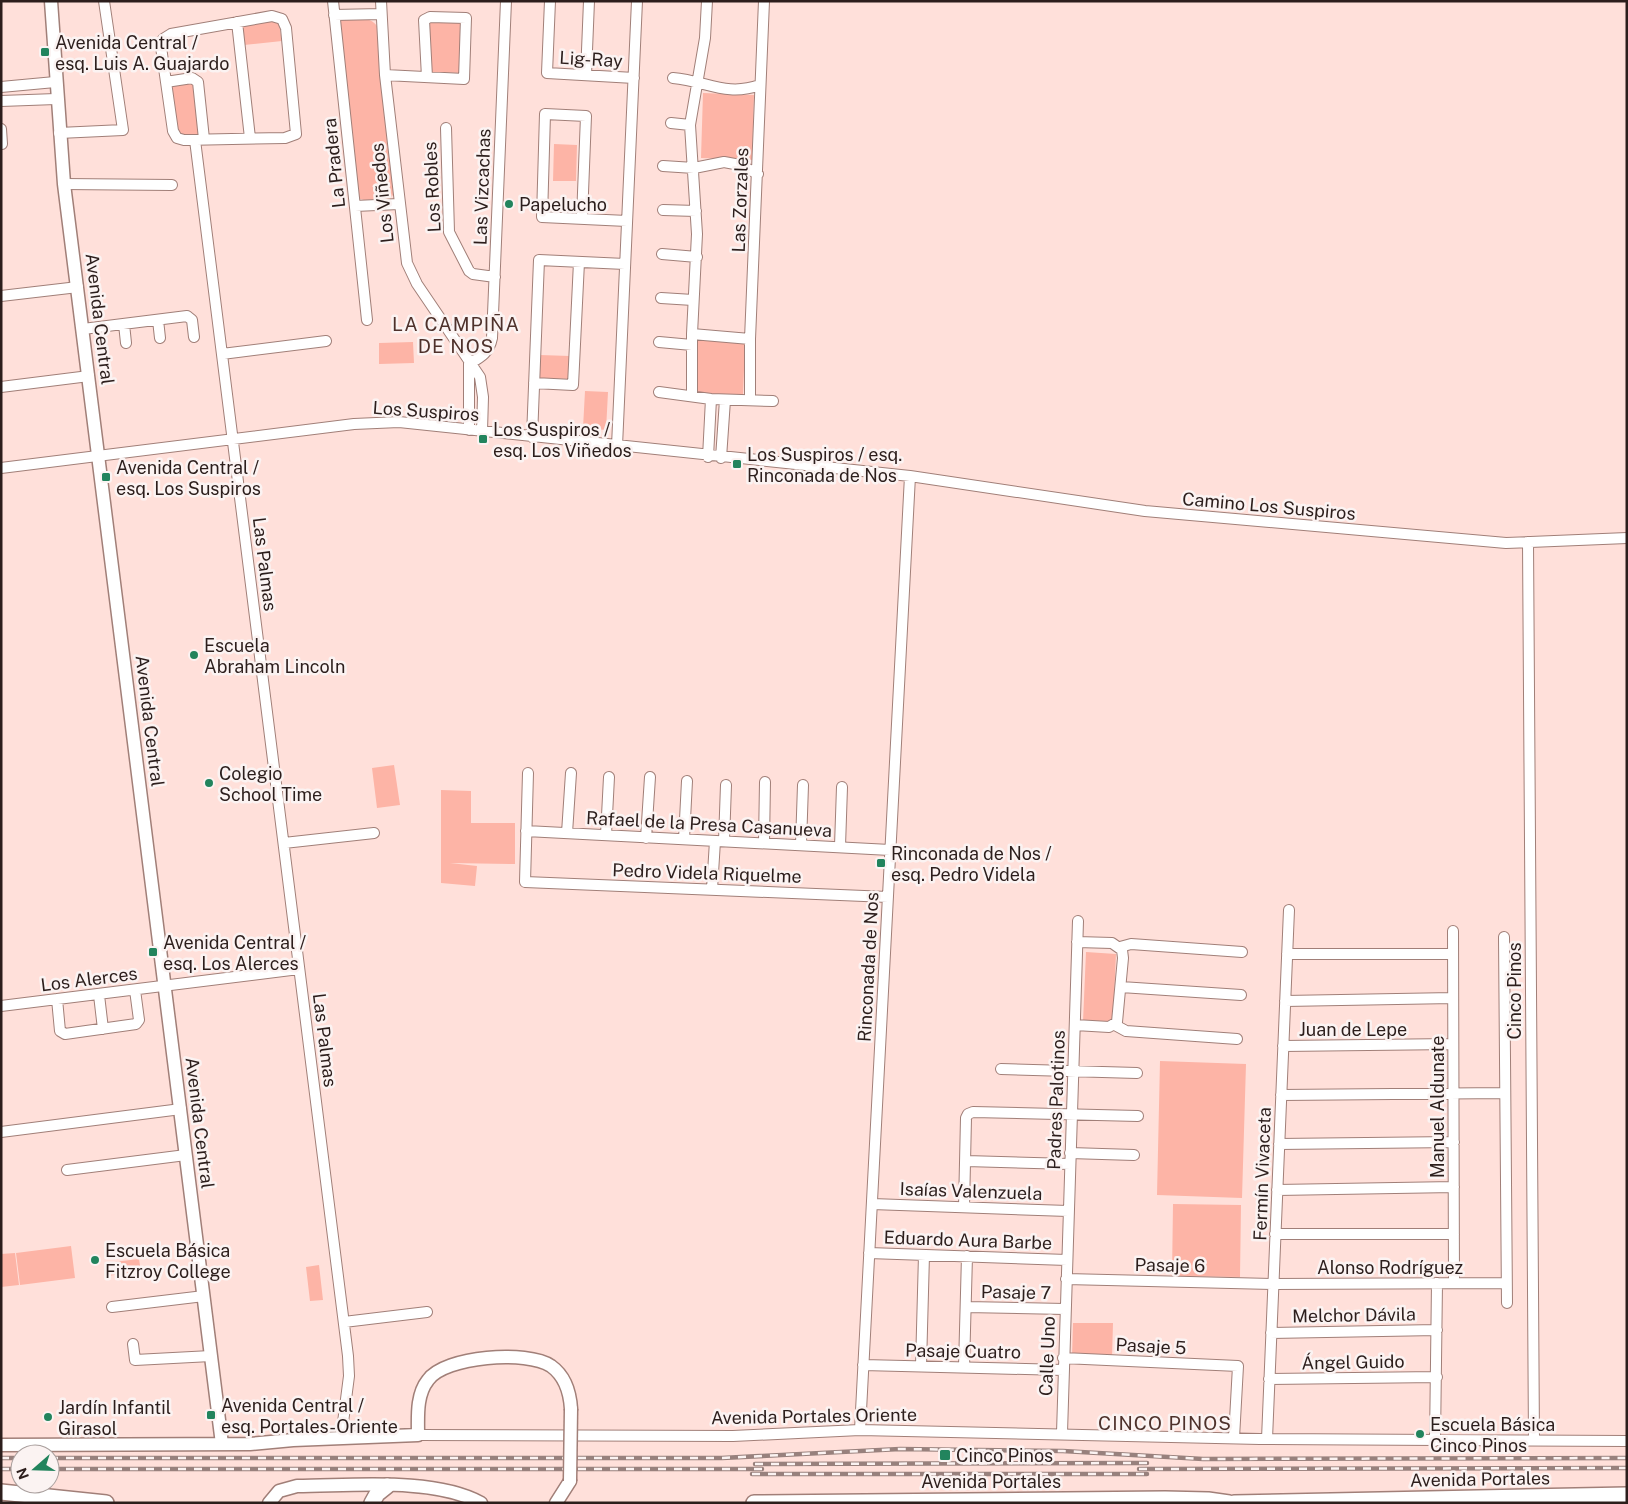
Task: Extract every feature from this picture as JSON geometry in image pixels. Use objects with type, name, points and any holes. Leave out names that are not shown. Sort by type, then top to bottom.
[{"type":"main road","points":[[372,1503],[377,1494],[387,1486]]},
{"type":"main road","points":[[1,1492],[106,1503]]},
{"type":"main road","name":"Avenida Portales","points":[[1234,1503],[1627,1495]]},
{"type":"main road","name":"Avenida Portales","points":[[754,1503],[1208,1500],[1229,1503]]},
{"type":"street","name":"Avenida Central","points":[[51,1],[56,99],[64,184],[222,1444]]},
{"type":"street","points":[[59,133],[122,130],[104,1]]},
{"type":"street","name":"La Pradera","points":[[333,1],[367,320]]},
{"type":"street","name":"Los Viñedos","points":[[381,1],[385,74],[404,249],[413,277],[480,378],[482,384],[482,431]]},
{"type":"street","name":"Las Vizcachas","points":[[469,364],[484,355],[490,348],[495,277],[506,1]]},
{"type":"street","name":"Lig-Ray","points":[[550,1],[547,73],[634,78]]},
{"type":"street","points":[[586,75],[589,1]]},
{"type":"street","points":[[616,446],[637,1]]},
{"type":"street","points":[[692,396],[693,300],[697,257],[694,168],[690,125],[705,38],[707,1]]},
{"type":"street","name":"Las Zorzales","points":[[750,400],[750,339],[764,1]]},
{"type":"street","points":[[334,14],[381,14]]},
{"type":"street","points":[[277,16],[285,23],[297,132],[291,137],[180,139],[174,134],[166,82],[162,47],[165,36],[237,22],[277,16]]},
{"type":"street","points":[[385,74],[427,77],[464,79],[466,18],[430,17],[424,20],[427,77]]},
{"type":"street","points":[[237,22],[250,138]]},
{"type":"street","name":"Las Palmas","points":[[166,82],[192,78],[198,82],[200,140],[222,354],[344,1322],[349,1376],[341,1438]]},
{"type":"street","points":[[673,78],[698,81],[719,90],[732,91],[760,84]]},
{"type":"street","points":[[1,87],[56,82]]},
{"type":"street","points":[[1,101],[56,99]]},
{"type":"street","points":[[582,218],[586,116],[545,114],[542,217],[627,221]]},
{"type":"street","points":[[671,123],[690,125]]},
{"type":"street","name":"Los Robles","points":[[446,128],[449,232],[469,271],[473,274],[495,277]]},
{"type":"street","points":[[1,129],[2,138]]},
{"type":"street","points":[[663,166],[694,168],[724,162],[745,166],[758,174]]},
{"type":"street","points":[[64,184],[172,185]]},
{"type":"street","points":[[355,206],[399,204]]},
{"type":"street","points":[[664,210],[696,211]]},
{"type":"street","points":[[662,254],[697,257]]},
{"type":"street","points":[[532,437],[539,260],[625,264]]},
{"type":"street","points":[[534,383],[573,386],[579,262]]},
{"type":"street","points":[[1,296],[78,287]]},
{"type":"street","points":[[661,298],[693,300]]},
{"type":"street","points":[[83,329],[190,317],[194,337]]},
{"type":"street","points":[[158,320],[160,338]]},
{"type":"street","points":[[124,324],[126,343]]},
{"type":"street","points":[[692,334],[750,339]]},
{"type":"street","points":[[222,354],[326,341]]},
{"type":"street","points":[[659,342],[692,345]]},
{"type":"street","points":[[469,364],[469,430]]},
{"type":"street","points":[[1,387],[89,376]]},
{"type":"street","points":[[659,392],[711,399],[773,401]]},
{"type":"street","points":[[708,457],[711,399]]},
{"type":"street","points":[[721,458],[725,400]]},
{"type":"street","name":"Los Suspiros","points":[[1,468],[369,422],[399,422],[708,457],[910,476]]},
{"type":"street","name":"Camino Los Suspiros","points":[[910,476],[1145,511],[1506,543],[1627,538]]},
{"type":"street","name":"Rinconada de Nos","points":[[860,1430],[910,476]]},
{"type":"street","name":"Cinco Pinos","points":[[1528,542],[1534,1440]]},
{"type":"street","points":[[526,831],[528,773]]},
{"type":"street","points":[[567,833],[572,773]]},
{"type":"street","points":[[606,836],[609,776]]},
{"type":"street","points":[[646,838],[650,777]]},
{"type":"street","points":[[684,839],[687,781]]},
{"type":"street","points":[[764,842],[765,782]]},
{"type":"street","points":[[712,890],[726,785]]},
{"type":"street","points":[[801,844],[803,785]]},
{"type":"street","points":[[840,846],[842,786]]},
{"type":"street","name":"Rafael de la Presa Casanueva","points":[[526,831],[890,850]]},
{"type":"street","name":"Pedro Videla Riquelme","points":[[526,831],[525,882],[888,897]]},
{"type":"street","points":[[284,843],[374,833]]},
{"type":"street","name":"Fermín Vivaceta","points":[[1267,1439],[1289,910]]},
{"type":"street","name":"Padres Palotinos","points":[[1066,1279],[1078,921]]},
{"type":"street","name":"Manuel Aldunate","points":[[1453,931],[1454,1283]]},
{"type":"street","name":"Cinco Pinos","points":[[1504,937],[1506,1302]]},
{"type":"street","points":[[1074,1025],[1106,1028],[1115,1025],[1119,1016],[1123,954],[1120,947],[1112,943],[1077,942]]},
{"type":"street","points":[[1120,947],[1131,944],[1242,952]]},
{"type":"street","points":[[1288,954],[1453,954]]},
{"type":"street","name":"Los Alerces","points":[[1,1006],[299,969]]},
{"type":"street","points":[[1121,987],[1241,995]]},
{"type":"street","points":[[57,1000],[62,1033],[103,1029],[137,1023],[135,990]]},
{"type":"street","points":[[99,995],[103,1029]]},
{"type":"street","points":[[1285,1001],[1453,998]]},
{"type":"street","points":[[1115,1025],[1126,1032],[1236,1039]]},
{"type":"street","name":"Juan de Lepe","points":[[1284,1046],[1453,1044]]},
{"type":"street","points":[[1001,1069],[1137,1073]]},
{"type":"street","points":[[1281,1095],[1505,1093]]},
{"type":"street","points":[[1,1132],[180,1109]]},
{"type":"street","points":[[964,1207],[966,1118],[968,1114],[973,1112],[1138,1116]]},
{"type":"street","points":[[1279,1144],[1454,1142]]},
{"type":"street","points":[[1070,1153],[1134,1155]]},
{"type":"street","points":[[67,1170],[186,1155]]},
{"type":"street","points":[[966,1161],[1070,1164]]},
{"type":"street","points":[[1277,1190],[1454,1187]]},
{"type":"street","name":"Isaías Valenzuela","points":[[872,1204],[1068,1211]]},
{"type":"street","points":[[1276,1234],[1454,1234]]},
{"type":"street","name":"Eduardo Aura Barbe","points":[[869,1253],[1067,1260]]},
{"type":"street","points":[[921,1366],[924,1255]]},
{"type":"street","points":[[964,1367],[967,1256]]},
{"type":"street","name":"Pasaje 6","points":[[1066,1279],[1273,1284]]},
{"type":"street","name":"Calle Uno","points":[[1062,1433],[1066,1279]]},
{"type":"street","points":[[1436,1440],[1437,1283]]},
{"type":"street","name":"Alonso Rodríguez","points":[[1273,1284],[1506,1283]]},
{"type":"street","points":[[112,1307],[204,1296]]},
{"type":"street","name":"Pasaje 7","points":[[966,1307],[1065,1309]]},
{"type":"street","points":[[344,1322],[427,1312]]},
{"type":"street","name":"Melchor Dávila","points":[[1271,1333],[1437,1330]]},
{"type":"street","points":[[133,1344],[135,1360],[211,1356]]},
{"type":"street","points":[[418,1435],[418,1407],[424,1386],[438,1370],[462,1361],[524,1358],[547,1363],[557,1371],[564,1381],[571,1409],[572,1468],[570,1481],[556,1503]]},
{"type":"street","name":"Pasaje 5","points":[[1063,1358],[1238,1366],[1234,1438]]},
{"type":"street","name":"Pasaje Cuatro","points":[[863,1365],[1063,1370]]},
{"type":"street","name":"Ángel Guido","points":[[1269,1379],[1437,1377]]},
{"type":"street","name":"Avenida Portales Oriente","points":[[1,1445],[222,1444],[418,1435],[733,1436],[860,1430],[1267,1439],[1627,1441]]},
{"type":"street","points":[[269,1503],[275,1494],[291,1486],[424,1486],[446,1490],[481,1503]]},
{"type":"shaded area","points":[[343,19],[368,19],[378,28],[394,194],[389,199],[364,200],[356,198],[339,22]]},
{"type":"shaded area","points":[[273,21],[279,24],[282,41],[244,45],[241,26]]},
{"type":"shaded area","points":[[428,23],[461,23],[461,73],[429,72]]},
{"type":"shaded area","points":[[194,82],[200,134],[184,136],[178,132],[171,88],[175,84]]},
{"type":"shaded area","points":[[703,93],[754,95],[752,160],[701,158]]},
{"type":"shaded area","points":[[554,144],[577,145],[576,181],[553,181]]},
{"type":"shaded area","points":[[697,339],[745,343],[743,396],[700,393],[698,391]]},
{"type":"shaded area","points":[[413,342],[414,363],[379,364],[379,343]]},
{"type":"shaded area","points":[[540,355],[570,356],[569,379],[539,378]]},
{"type":"shaded area","points":[[585,391],[608,392],[606,430],[583,428]]},
{"type":"shaded area","points":[[394,765],[400,805],[377,808],[372,768]]},
{"type":"shaded area","points":[[441,790],[471,791],[471,823],[515,823],[515,864],[450,863],[477,866],[475,886],[441,883]]},
{"type":"shaded area","points":[[1086,952],[1116,954],[1113,1023],[1083,1022]]},
{"type":"shaded area","points":[[1160,1061],[1246,1064],[1242,1198],[1157,1195]]},
{"type":"shaded area","points":[[1173,1204],[1241,1205],[1240,1277],[1172,1276]]},
{"type":"shaded area","points":[[71,1246],[75,1278],[20,1285],[16,1253]]},
{"type":"shaded area","points":[[15,1253],[19,1285],[1,1287],[1,1254]]},
{"type":"shaded area","points":[[139,1259],[141,1272],[106,1276],[105,1263]]},
{"type":"shaded area","points":[[319,1265],[323,1300],[310,1301],[306,1267]]},
{"type":"shaded area","points":[[1073,1323],[1113,1323],[1112,1358],[1072,1357]]},
{"type":"railway","points":[[60,1458],[722,1458],[900,1449],[1063,1451],[1203,1459],[1627,1458]]},
{"type":"railway","points":[[1,1458],[10,1458]]},
{"type":"railway","points":[[755,1464],[1147,1463]]},
{"type":"railway","points":[[1139,1469],[1627,1468]]},
{"type":"railway","points":[[1,1469],[10,1469]]},
{"type":"railway","points":[[60,1469],[762,1469]]},
{"type":"railway","points":[[752,1474],[1147,1474]]},
{"type":"place","name":"Avenida Central / esq. Luis A. Guajardo","points":[[45,52]]},
{"type":"place","name":"Papelucho","points":[[509,204]]},
{"type":"place","name":"Los Suspiros / esq. Los Viñedos","points":[[483,439]]},
{"type":"place","name":"Los Suspiros / esq. Rinconada de Nos","points":[[737,464]]},
{"type":"place","name":"Avenida Central / esq. Los Suspiros","points":[[106,477]]},
{"type":"place","name":"Escuela Abraham Lincoln","points":[[194,655]]},
{"type":"place","name":"Colegio School Time","points":[[209,783]]},
{"type":"place","name":"Rinconada de Nos / esq. Pedro Videla","points":[[881,863]]},
{"type":"place","name":"Avenida Central / esq. Los Alerces","points":[[153,952]]},
{"type":"place","name":"Escuela Básica Fitzroy College","points":[[95,1260]]},
{"type":"place","name":"Avenida Central / esq. Portales-Oriente","points":[[211,1415]]},
{"type":"place","name":"Jardín Infantil Girasol","points":[[48,1417]]},
{"type":"place","name":"Escuela Básica Cinco Pinos","points":[[1420,1434]]},
{"type":"place","name":"Cinco Pinos","points":[[945,1455]]},
{"type":"district","name":"LA CAMPIÑA DE NOS","points":[[456,335]]},
{"type":"district","name":"CINCO PINOS","points":[[1165,1423]]}]
